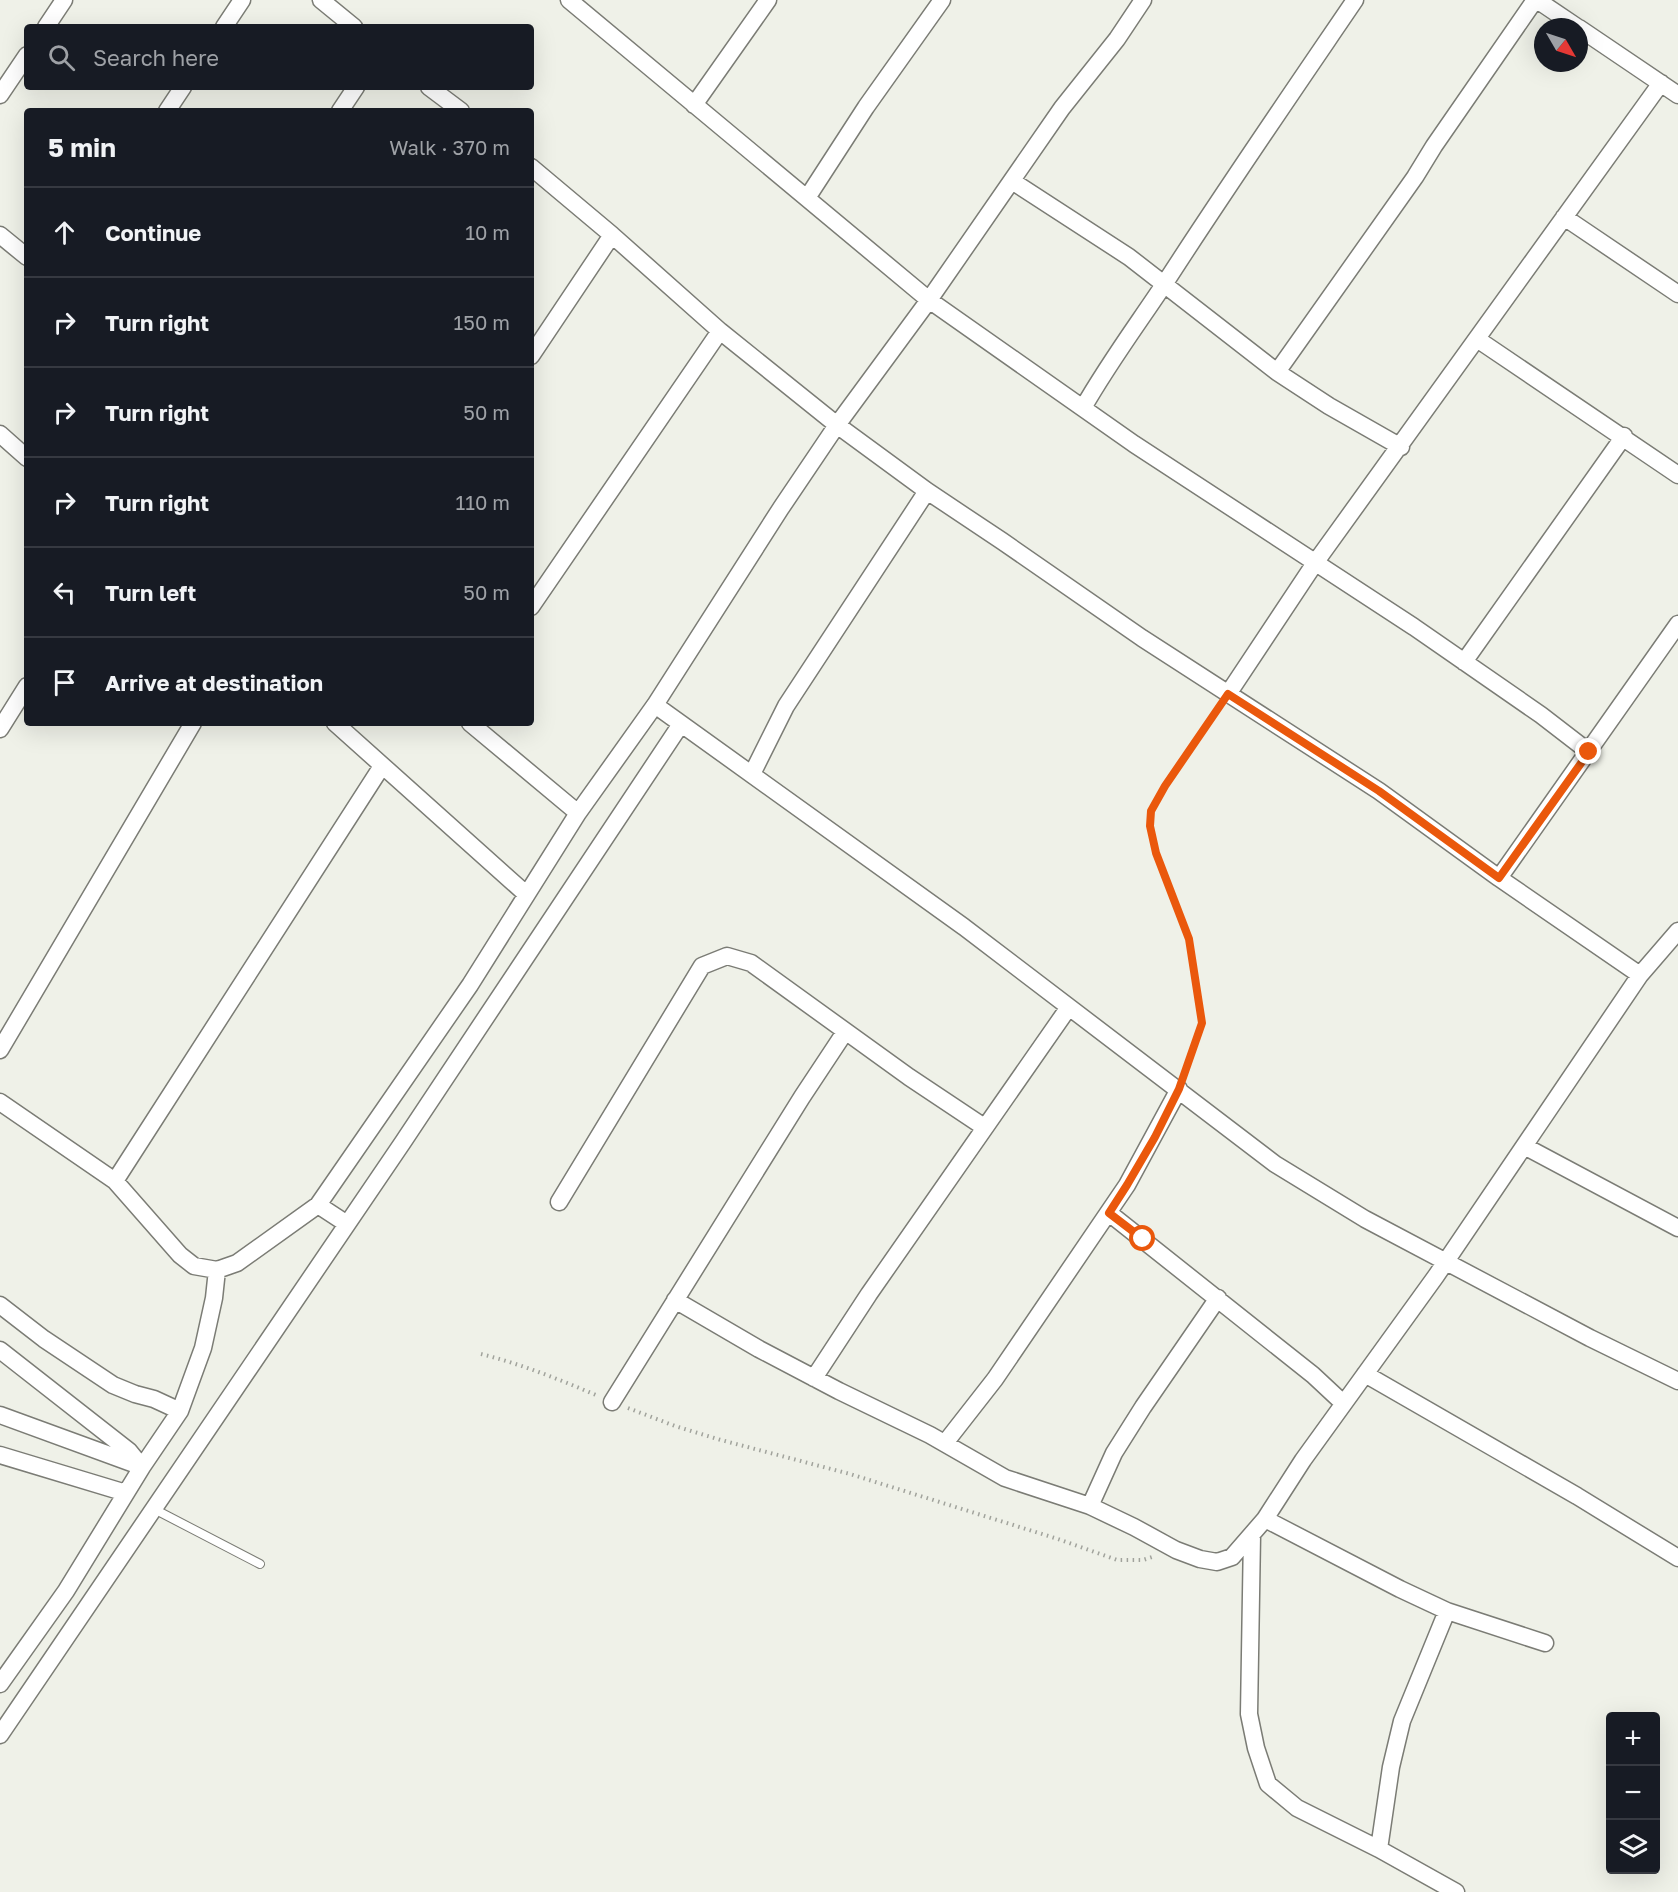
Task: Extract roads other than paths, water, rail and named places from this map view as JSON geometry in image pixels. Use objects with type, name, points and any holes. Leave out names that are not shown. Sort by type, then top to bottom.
[{"type":"street","points":[[48,24],[64,0]]},
{"type":"street","points":[[226,24],[242,0]]},
{"type":"street","points":[[321,0],[350,24]]},
{"type":"street","points":[[694,105],[768,0]]},
{"type":"street","points":[[807,198],[866,107],[942,0]]},
{"type":"street","points":[[0,1102],[115,1181],[180,1255],[194,1266],[217,1270],[237,1263],[318,1205],[470,985],[578,813],[655,705],[837,425],[929,300],[1062,108],[1117,39],[1143,0]]},
{"type":"street","points":[[1083,408],[1120,346],[1164,284],[1191,239],[1355,0]]},
{"type":"street","points":[[1276,372],[1536,0],[1563,18]]},
{"type":"street","points":[[578,3],[694,105],[929,300],[1134,444],[1375,600],[1541,715],[1589,752]]},
{"type":"street","points":[[1588,35],[1678,95]]},
{"type":"street","points":[[0,95],[24,59]]},
{"type":"street","points":[[1228,694],[1316,563],[1661,83]]},
{"type":"street","points":[[169,108],[181,90]]},
{"type":"street","points":[[342,108],[354,90]]},
{"type":"street","points":[[433,90],[456,108]]},
{"type":"street","points":[[534,170],[720,331],[837,425],[927,491],[1142,638],[1379,791],[1499,878],[1640,975]]},
{"type":"street","points":[[1012,180],[1129,256],[1276,372],[1329,406],[1401,447]]},
{"type":"street","points":[[1564,217],[1678,294]]},
{"type":"street","points":[[534,352],[612,235]]},
{"type":"street","points":[[0,236],[24,255]]},
{"type":"street","points":[[534,603],[720,331]]},
{"type":"street","points":[[1477,339],[1577,408],[1624,436],[1678,475]]},
{"type":"street","points":[[0,434],[24,455]]},
{"type":"street","points":[[1464,662],[1624,436]]},
{"type":"street","points":[[752,774],[786,706],[927,491]]},
{"type":"street","points":[[1499,878],[1678,624]]},
{"type":"street","points":[[0,729],[24,691]]},
{"type":"street","points":[[655,705],[964,927],[1275,1164],[1365,1219],[1590,1338],[1678,1381]]},
{"type":"street","points":[[0,1736],[347,1224],[681,724]]},
{"type":"street","points":[[0,1050],[191,726]]},
{"type":"street","points":[[338,726],[526,894]]},
{"type":"street","points":[[474,726],[578,813]]},
{"type":"street","points":[[115,1181],[382,765]]},
{"type":"street","points":[[675,1300],[814,1378],[945,1443],[1005,1478],[1090,1506],[1176,1550],[1200,1559],[1217,1562],[1232,1557],[1265,1519],[1343,1403],[1446,1262],[1640,975],[1678,931]]},
{"type":"street","points":[[559,1202],[702,966],[728,956],[751,963],[845,1032],[984,1127]]},
{"type":"street","points":[[814,1378],[856,1311],[1069,1007]]},
{"type":"street","points":[[612,1401],[845,1032]]},
{"type":"street","points":[[945,1443],[995,1379],[1109,1213],[1155,1137],[1179,1089]]},
{"type":"street","points":[[1524,1146],[1678,1228]]},
{"type":"street","points":[[318,1205],[347,1224]]},
{"type":"street","points":[[1109,1213],[1313,1375],[1343,1403]]},
{"type":"street","points":[[0,1684],[66,1591],[142,1467],[180,1411],[203,1348],[214,1298],[217,1270]]},
{"type":"street","points":[[1090,1506],[1114,1453],[1218,1298]]},
{"type":"street","points":[[0,1305],[44,1340],[113,1385],[180,1411]]},
{"type":"street","points":[[0,1350],[129,1451],[142,1467]]},
{"type":"street","points":[[1365,1374],[1577,1496],[1678,1558]]},
{"type":"street","points":[[0,1415],[142,1467]]},
{"type":"street","points":[[0,1455],[126,1493]]},
{"type":"street","points":[[1265,1519],[1447,1611],[1545,1643]]},
{"type":"street","points":[[1252,1534],[1249,1714],[1256,1748],[1268,1784],[1297,1808],[1379,1849],[1456,1892]]},
{"type":"street","points":[[1379,1849],[1391,1767],[1402,1721],[1447,1611]]},
{"type":"lane","points":[[154,1509],[260,1564]]}]
